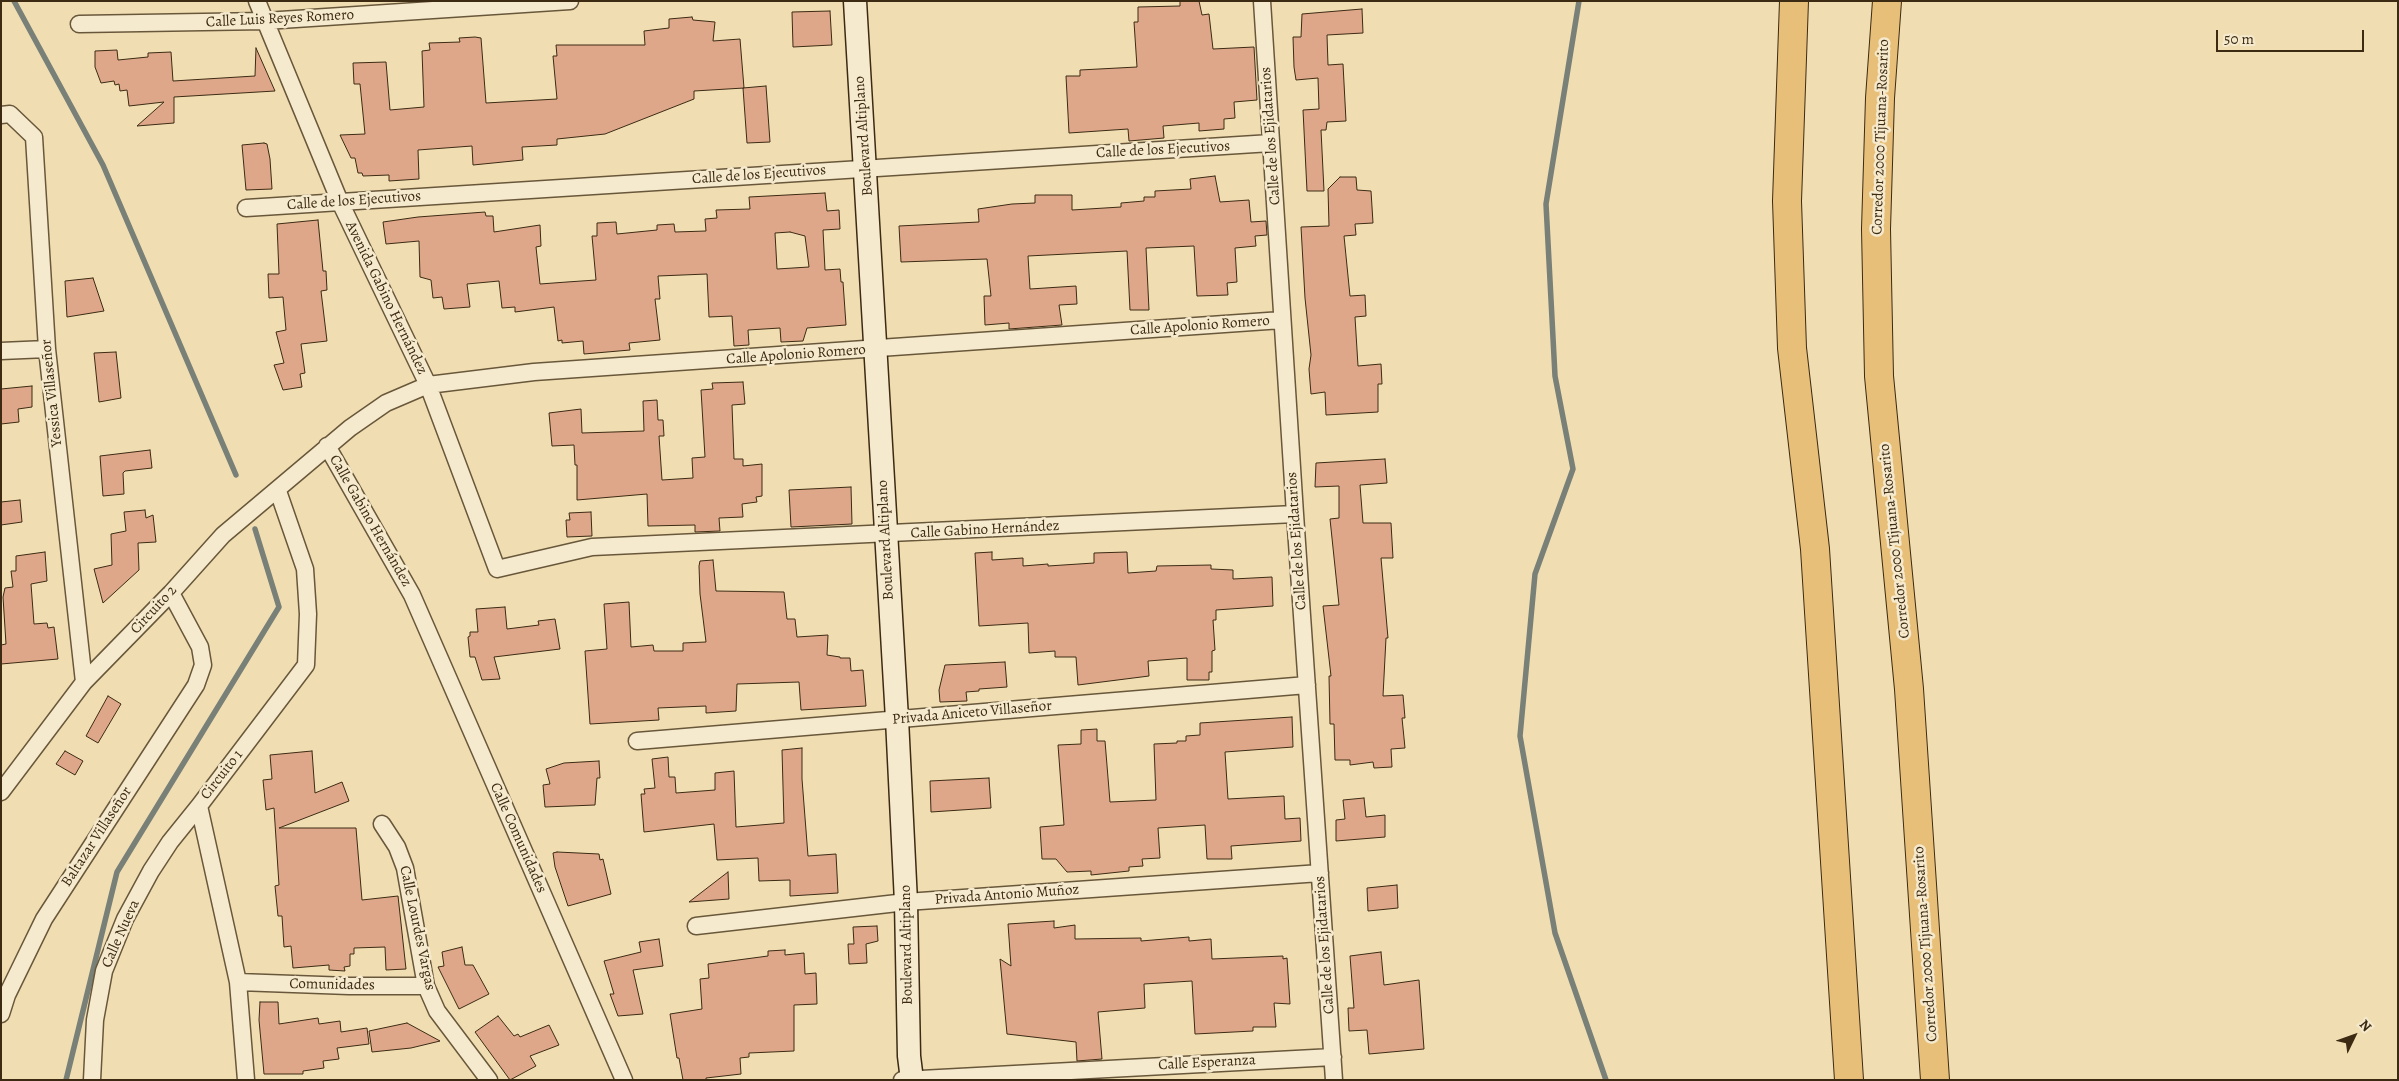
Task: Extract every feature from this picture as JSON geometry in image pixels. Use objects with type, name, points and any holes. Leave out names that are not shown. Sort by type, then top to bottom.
[{"type":"highway","points":[[1794,1],[1787,201],[1792,348],[1816,549],[1849,1080]]},
{"type":"highway","name":"Corredor 2000 Tijuana-Rosarito","points":[[1887,1],[1880,98],[1876,229],[1879,376],[1909,689],[1935,1080]]},
{"type":"street","name":"Avenida Gabino Hernández","points":[[257,1],[340,202],[428,384],[497,569]]},
{"type":"street","name":"Calle Luis Reyes Romero","points":[[79,24],[266,21],[570,1]]},
{"type":"street","name":"Boulevard Altiplano","points":[[855,1],[877,350],[885,534],[897,719],[906,902],[909,1079]]},
{"type":"street","name":"Calle de los Ejidatarios","points":[[1262,1],[1294,514],[1334,1080]]},
{"type":"street","name":"Yessica Villaseñor","points":[[6,115],[26,126],[34,137],[47,349],[84,682]]},
{"type":"street","name":"Calle de los Ejecutivos","points":[[246,208],[1271,143]]},
{"type":"street","name":"Calle Apolonio Romero","points":[[327,446],[386,403],[428,384],[534,372],[877,350],[1282,320]]},
{"type":"street","points":[[1,351],[47,349]]},
{"type":"street","name":"Calle Gabino Hernández","points":[[327,446],[412,595]]},
{"type":"street","name":"Circuito 2","points":[[1,792],[84,682],[171,593],[223,535],[278,491],[327,446]]},
{"type":"street","name":"Circuito 1","points":[[246,1080],[238,982],[198,806],[306,665],[308,614],[305,569],[278,491]]},
{"type":"street","name":"Calle Gabino Hernández","points":[[497,569],[592,547],[1294,514]]},
{"type":"street","name":"Baltazar Villaseñor","points":[[1,1014],[7,995],[44,919],[196,685],[203,665],[200,646],[171,593]]},
{"type":"street","name":"Calle Comunidades","points":[[412,595],[624,1080]]},
{"type":"street","name":"Privada Aniceto Villaseñor","points":[[637,741],[1307,685]]},
{"type":"street","name":"Calle Nueva","points":[[92,1080],[95,1020],[108,962],[125,919],[151,871],[170,842],[198,806]]},
{"type":"street","name":"Calle Lourdes Vargas","points":[[382,824],[397,848],[405,868],[426,986],[438,1011],[489,1080]]},
{"type":"street","name":"Privada Antonio Muñoz","points":[[696,926],[906,902],[1320,873]]},
{"type":"street","name":"Comunidades","points":[[238,982],[349,986],[426,986]]},
{"type":"street","name":"Calle Esperanza","points":[[909,1079],[1333,1057]]},
{"type":"building","points":[[1180,1],[1199,1],[1202,15],[1209,14],[1213,49],[1254,47],[1257,100],[1234,102],[1235,118],[1224,119],[1224,129],[1199,131],[1199,123],[1163,126],[1164,138],[1129,141],[1128,129],[1069,133],[1066,76],[1080,76],[1080,70],[1137,67],[1134,22],[1138,22],[1138,7],[1180,6]]},
{"type":"building","points":[[1362,9],[1363,33],[1327,35],[1328,65],[1343,64],[1346,121],[1327,122],[1326,130],[1321,130],[1324,191],[1307,191],[1303,110],[1319,109],[1318,78],[1296,80],[1293,37],[1301,37],[1302,14]]},
{"type":"building","points":[[830,11],[832,45],[793,47],[792,12]]},
{"type":"building","points":[[692,17],[693,20],[715,22],[713,41],[740,39],[744,88],[694,91],[694,99],[605,134],[557,139],[557,145],[522,147],[523,160],[473,165],[472,146],[418,150],[419,179],[389,181],[389,175],[363,176],[362,173],[358,173],[355,158],[351,158],[340,135],[365,134],[360,84],[354,84],[353,63],[386,62],[390,110],[424,107],[422,51],[430,50],[429,43],[460,42],[459,38],[481,38],[486,103],[557,99],[553,56],[557,56],[556,45],[645,45],[644,31],[669,28],[669,19]]},
{"type":"building","points":[[256,48],[275,91],[174,97],[174,123],[137,126],[164,102],[129,106],[127,90],[120,91],[119,84],[115,85],[114,81],[101,83],[95,67],[95,51],[117,50],[118,60],[148,57],[148,53],[171,52],[173,81],[255,76]]},
{"type":"building","points":[[766,86],[770,142],[747,143],[743,88]]},
{"type":"building","points":[[267,144],[270,159],[272,189],[246,190],[242,145]]},
{"type":"building","points":[[1215,176],[1220,202],[1249,200],[1251,222],[1266,221],[1267,235],[1255,236],[1256,246],[1235,248],[1237,282],[1227,283],[1228,295],[1197,296],[1194,246],[1146,248],[1149,310],[1130,310],[1127,251],[1028,256],[1030,289],[1076,286],[1077,304],[1059,305],[1062,325],[1009,329],[1009,323],[985,325],[984,296],[991,296],[987,259],[901,262],[899,226],[979,222],[978,209],[1035,203],[1035,195],[1072,195],[1072,210],[1121,207],[1121,203],[1144,201],[1144,197],[1155,197],[1155,191],[1191,189],[1190,179]]},
{"type":"building","points":[[1340,177],[1356,177],[1357,190],[1371,191],[1373,223],[1355,224],[1356,235],[1344,236],[1350,296],[1365,295],[1366,316],[1355,317],[1358,366],[1381,364],[1382,384],[1378,384],[1378,412],[1326,415],[1325,392],[1311,394],[1309,369],[1311,355],[1305,298],[1301,227],[1329,226],[1328,189]]},
{"type":"building","points":[[825,193],[827,211],[839,210],[840,229],[823,230],[825,270],[840,269],[841,282],[843,282],[846,325],[807,328],[803,341],[781,342],[780,328],[748,330],[749,345],[734,346],[732,316],[709,317],[707,274],[658,276],[660,299],[655,299],[660,340],[629,343],[630,350],[584,354],[583,341],[562,343],[562,340],[558,341],[554,307],[515,312],[515,307],[502,308],[499,281],[467,284],[470,307],[444,309],[442,297],[433,298],[431,280],[420,277],[419,241],[386,244],[383,222],[418,217],[485,212],[486,216],[493,216],[494,232],[540,225],[541,246],[536,247],[540,284],[596,280],[592,236],[597,236],[597,223],[616,222],[617,234],[657,230],[657,225],[674,224],[675,232],[706,231],[705,219],[717,218],[716,210],[750,209],[749,197]],"holes":[[[790,232],[805,236],[809,267],[777,269],[775,233]]]},
{"type":"building","points":[[318,220],[323,271],[326,271],[327,290],[321,291],[327,341],[301,344],[305,373],[300,374],[302,387],[283,390],[274,365],[284,363],[276,332],[286,330],[283,297],[269,298],[268,274],[279,274],[277,224]]},
{"type":"building","points":[[93,278],[104,311],[67,317],[65,281]]},
{"type":"building","points":[[116,352],[121,398],[99,402],[94,353]]},
{"type":"building","points":[[743,382],[745,404],[732,405],[734,459],[743,459],[743,466],[762,464],[762,496],[756,497],[757,502],[742,504],[743,517],[719,518],[720,531],[695,532],[695,525],[648,526],[647,494],[577,500],[577,465],[575,465],[574,445],[552,446],[549,413],[581,409],[582,433],[644,431],[643,401],[657,400],[658,420],[663,420],[664,436],[659,436],[662,480],[693,478],[692,458],[705,457],[701,390],[713,389],[712,383]]},
{"type":"building","points":[[32,386],[32,407],[18,409],[19,422],[1,424],[1,389]]},
{"type":"building","points":[[150,450],[152,468],[125,471],[123,473],[124,494],[103,496],[100,456]]},
{"type":"building","points":[[1385,459],[1387,483],[1360,485],[1363,523],[1391,523],[1393,558],[1381,558],[1388,638],[1386,638],[1383,696],[1403,695],[1405,718],[1402,718],[1405,748],[1391,749],[1392,767],[1374,768],[1373,762],[1350,765],[1350,760],[1335,760],[1334,724],[1330,724],[1329,676],[1331,676],[1323,606],[1339,605],[1330,519],[1339,518],[1339,486],[1315,487],[1316,463]]},
{"type":"building","points":[[851,487],[852,524],[791,527],[789,490]]},
{"type":"building","points":[[20,500],[22,522],[1,525],[1,502]]},
{"type":"building","points":[[145,510],[146,518],[153,515],[156,542],[138,543],[139,570],[103,603],[94,569],[112,565],[111,534],[126,531],[124,512]]},
{"type":"building","points":[[591,512],[592,536],[567,537],[566,520],[570,520],[569,513]]},
{"type":"building","points":[[45,552],[47,581],[31,584],[34,624],[47,623],[48,628],[54,627],[58,659],[1,664],[1,645],[6,644],[3,597],[5,588],[13,587],[11,571],[16,571],[16,556]]},
{"type":"building","points":[[992,552],[992,560],[1023,558],[1023,566],[1048,564],[1048,566],[1094,563],[1094,553],[1127,552],[1128,573],[1156,571],[1157,566],[1211,565],[1211,569],[1233,570],[1233,579],[1272,577],[1273,606],[1216,610],[1216,620],[1213,620],[1215,650],[1212,651],[1212,672],[1209,672],[1209,680],[1187,680],[1187,658],[1148,661],[1149,676],[1078,685],[1076,657],[1055,657],[1055,651],[1029,653],[1028,623],[979,626],[975,553]]},
{"type":"building","points":[[713,560],[716,591],[784,592],[787,619],[795,619],[797,637],[828,635],[827,655],[850,658],[851,671],[863,670],[866,706],[801,710],[799,682],[737,684],[736,711],[706,713],[706,706],[658,708],[659,720],[590,724],[585,651],[607,649],[604,604],[629,602],[631,647],[653,645],[654,651],[683,651],[683,643],[706,642],[700,594],[699,566],[700,561]]},
{"type":"building","points":[[505,607],[507,629],[539,625],[538,621],[555,619],[560,649],[494,657],[500,679],[482,680],[475,657],[470,657],[468,637],[470,632],[478,632],[476,609]]},
{"type":"building","points":[[1005,662],[1007,687],[966,692],[967,701],[940,702],[939,690],[945,665]]},
{"type":"building","points":[[108,696],[121,704],[98,743],[86,736]]},
{"type":"building","points":[[1292,717],[1293,747],[1225,752],[1228,799],[1284,796],[1285,819],[1300,818],[1301,841],[1231,846],[1232,859],[1207,859],[1205,825],[1158,828],[1160,858],[1142,859],[1143,866],[1129,867],[1129,871],[1091,875],[1091,871],[1067,872],[1056,859],[1042,859],[1040,827],[1064,825],[1058,745],[1081,744],[1081,730],[1097,729],[1097,741],[1105,741],[1110,802],[1156,800],[1154,744],[1177,743],[1177,741],[1186,741],[1186,736],[1200,735],[1200,723]]},
{"type":"building","points":[[802,748],[802,779],[808,856],[836,854],[838,893],[790,896],[790,880],[759,881],[758,858],[717,860],[714,824],[644,832],[641,794],[645,794],[644,789],[655,788],[652,759],[668,757],[669,777],[675,777],[676,793],[715,790],[715,773],[734,771],[736,827],[784,823],[782,750]]},
{"type":"building","points":[[65,751],[83,761],[75,775],[56,764]]},
{"type":"building","points":[[312,751],[315,793],[342,782],[349,801],[279,828],[356,828],[362,900],[398,896],[406,969],[386,970],[385,947],[354,948],[354,954],[350,954],[350,966],[344,967],[345,971],[329,970],[329,965],[293,968],[291,946],[284,947],[282,916],[278,916],[275,886],[279,885],[274,808],[266,810],[263,780],[272,779],[270,755]]},
{"type":"building","points":[[599,761],[600,778],[597,778],[595,805],[545,807],[543,785],[550,784],[546,769],[564,763]]},
{"type":"building","points":[[989,778],[991,808],[931,812],[930,781]]},
{"type":"building","points":[[1364,798],[1366,817],[1385,815],[1385,837],[1336,841],[1336,820],[1345,819],[1343,800]]},
{"type":"building","points":[[553,853],[599,854],[600,860],[603,859],[611,894],[568,906],[555,867]]},
{"type":"building","points":[[728,872],[729,899],[689,902]]},
{"type":"building","points":[[1397,885],[1398,908],[1368,911],[1367,888]]},
{"type":"building","points":[[1054,921],[1054,928],[1075,925],[1075,939],[1141,938],[1141,941],[1189,937],[1189,941],[1211,939],[1212,959],[1283,956],[1283,959],[1287,958],[1290,1004],[1274,1003],[1276,1027],[1253,1027],[1253,1031],[1195,1034],[1192,981],[1144,984],[1145,1008],[1098,1012],[1102,1059],[1077,1061],[1076,1042],[1007,1034],[1000,959],[1011,966],[1008,924]]},
{"type":"building","points":[[877,926],[878,941],[866,944],[867,963],[849,964],[848,944],[854,944],[853,927]]},
{"type":"building","points":[[659,939],[663,966],[633,970],[643,1014],[618,1016],[610,994],[614,994],[604,961],[641,952],[639,942]]},
{"type":"building","points":[[462,947],[465,965],[473,965],[489,994],[459,1009],[438,967],[444,966],[442,952]]},
{"type":"building","points":[[785,950],[785,955],[804,953],[805,974],[816,973],[817,1004],[794,1005],[794,1051],[749,1053],[749,1057],[740,1058],[741,1074],[706,1078],[706,1080],[683,1080],[679,1058],[677,1058],[670,1014],[702,1009],[700,979],[709,978],[708,964],[768,956],[768,951]]},
{"type":"building","points":[[1381,952],[1384,985],[1419,980],[1424,1049],[1369,1054],[1367,1030],[1349,1031],[1348,1008],[1354,1008],[1350,956]]},
{"type":"building","points":[[260,1002],[278,1002],[279,1024],[318,1018],[319,1024],[340,1021],[341,1032],[367,1028],[369,1044],[337,1048],[339,1059],[323,1061],[324,1068],[303,1071],[303,1074],[264,1074],[259,1020]]},
{"type":"building","points":[[498,1016],[514,1036],[518,1034],[520,1037],[549,1025],[559,1045],[530,1056],[536,1066],[510,1080],[475,1032]]},
{"type":"building","points":[[407,1023],[440,1041],[411,1048],[372,1052],[369,1031]]},
{"type":"waterway","points":[[14,1],[103,165],[236,475]]},
{"type":"waterway","points":[[1579,1],[1546,204],[1555,376],[1573,469],[1535,574],[1520,736],[1555,933],[1606,1080]]},
{"type":"waterway","points":[[66,1080],[117,872],[279,607],[255,529]]}]
